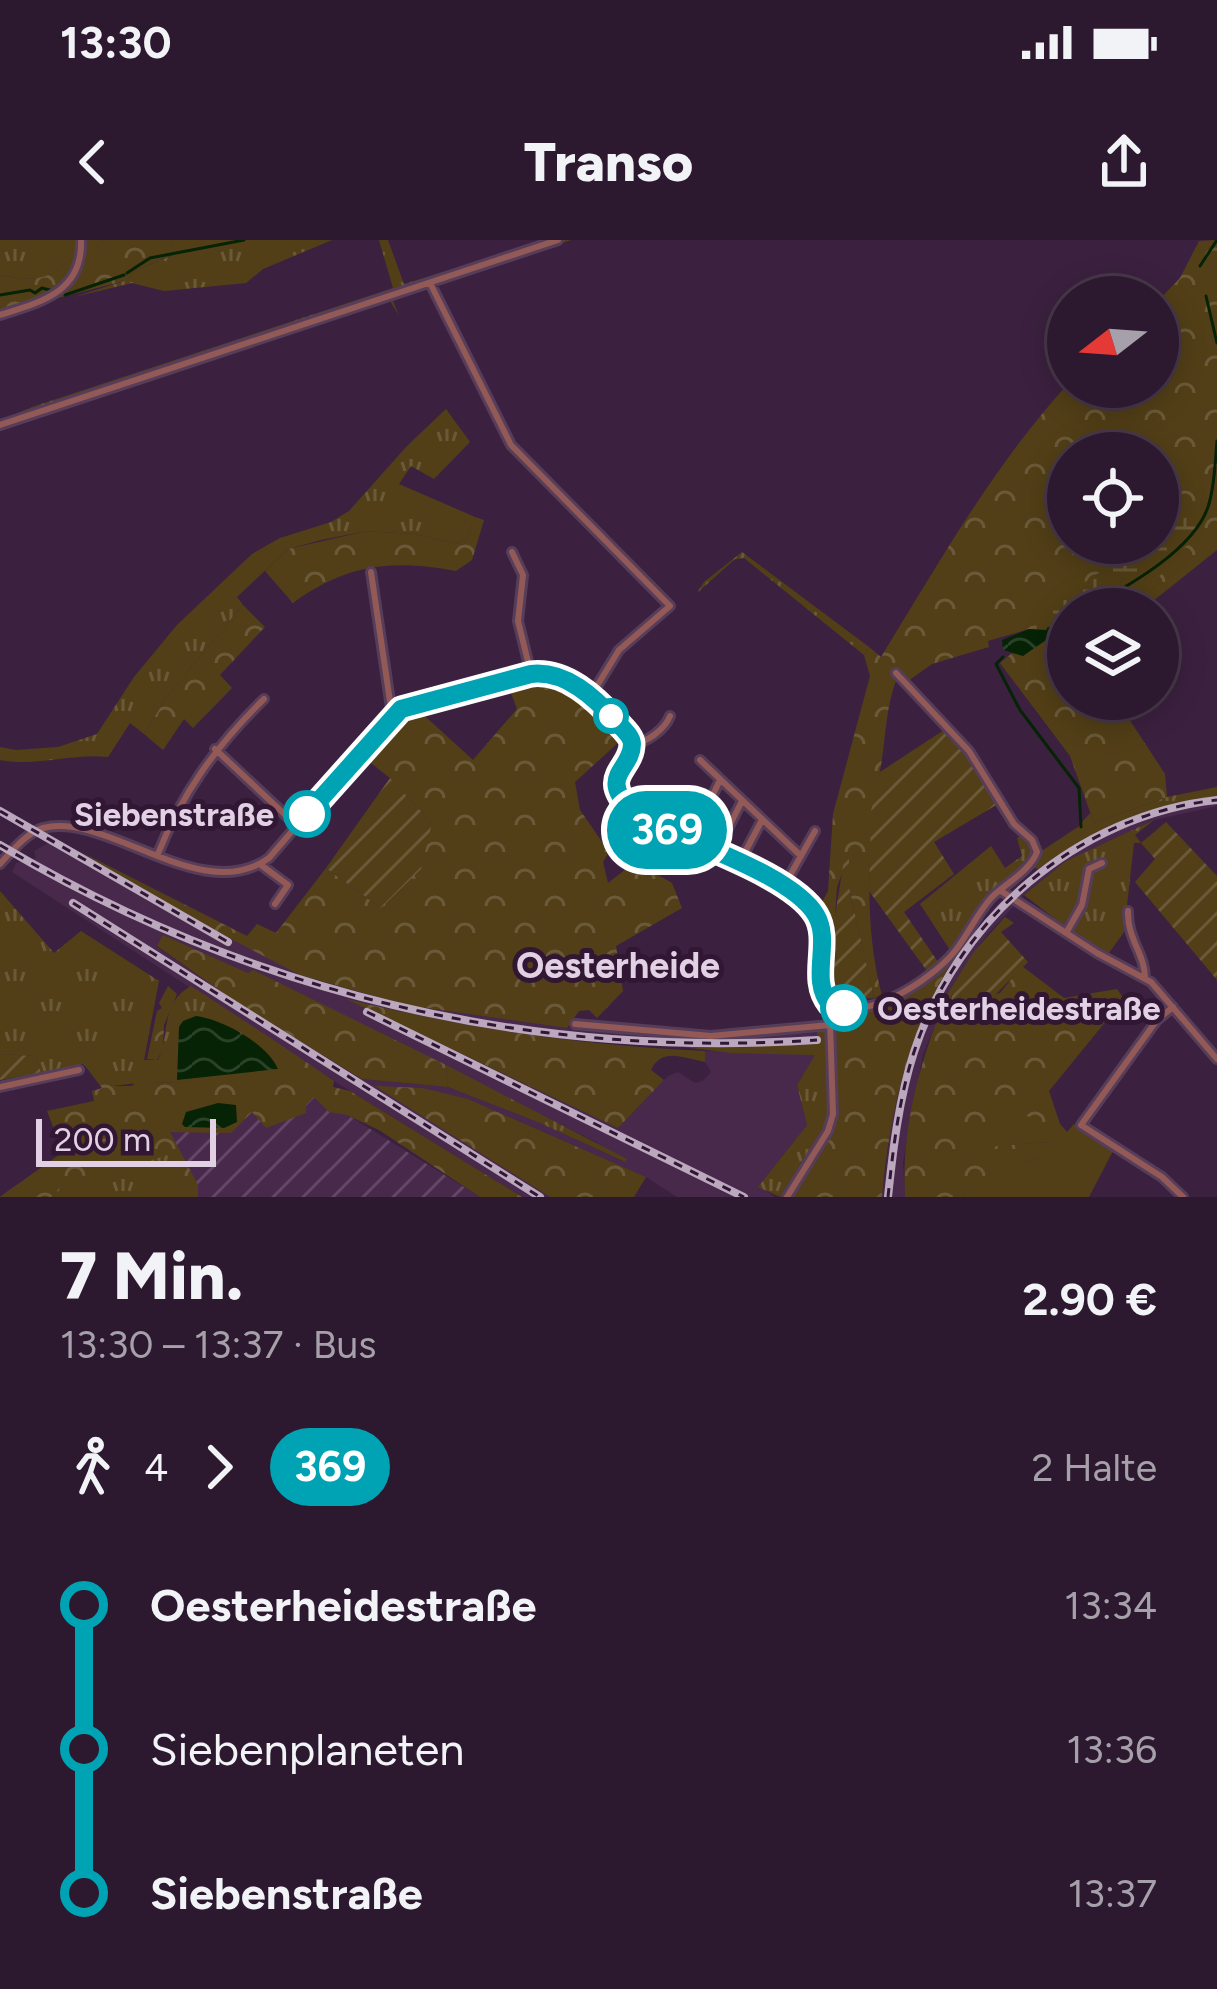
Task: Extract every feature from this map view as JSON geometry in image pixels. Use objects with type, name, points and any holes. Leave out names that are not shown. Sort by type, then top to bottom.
[{"type":"street","points":[[0,315],[55,298],[77,268],[81,240]]},
{"type":"street","points":[[0,425],[558,240]]},
{"type":"street","points":[[430,283],[506,439],[670,606],[619,650],[592,694]]},
{"type":"street","points":[[512,553],[523,575],[518,622],[531,674]]},
{"type":"street","points":[[371,572],[392,715]]},
{"type":"street","points":[[0,863],[37,830],[60,826],[212,872],[260,865],[392,715],[531,674],[545,674],[592,694],[632,743]]},
{"type":"street","points":[[632,743],[617,778],[625,802],[640,818],[743,858],[801,898],[819,920],[822,992],[834,1006],[866,1007],[917,983],[952,954],[994,895],[1033,862],[1035,844],[1014,824],[969,751],[896,674]]},
{"type":"street","points":[[157,856],[173,815],[215,749],[264,699]]},
{"type":"street","points":[[632,743],[641,743],[667,724],[670,716]]},
{"type":"street","points":[[215,749],[297,826]]},
{"type":"street","points":[[700,760],[801,856]]},
{"type":"street","points":[[691,840],[719,780]]},
{"type":"street","points":[[720,844],[742,801]]},
{"type":"street","points":[[743,858],[762,820]]},
{"type":"street","points":[[784,886],[815,831]]},
{"type":"street","points":[[1066,933],[1082,904],[1089,869],[1102,863]]},
{"type":"street","points":[[260,865],[288,885],[275,904]]},
{"type":"street","points":[[1001,891],[1145,978],[1217,1059]]},
{"type":"street","points":[[1128,911],[1130,939],[1145,967],[1145,978]]},
{"type":"street","points":[[788,1197],[828,1132],[833,1114],[830,1025],[834,1006]]},
{"type":"street","points":[[1173,1007],[1157,1020],[1081,1121],[1083,1128],[1156,1173],[1183,1197]]},
{"type":"street","points":[[575,1024],[711,1036],[830,1025]]},
{"type":"street","points":[[0,1087],[79,1070]]},
{"type":"shaded area","points":[[1217,797],[1217,806],[1154,820],[1066,861],[1024,895],[987,935],[952,986],[923,1054],[903,1162],[905,1197],[882,1197],[893,1112],[916,1037],[946,972],[998,904],[1074,844],[1143,813]]},
{"type":"shaded area","points":[[54,840],[300,975],[406,1005],[567,1028],[713,1037],[818,1033],[819,1044],[750,1047],[560,1040],[353,1002],[618,1128],[668,1076],[678,1072],[695,1083],[703,1081],[711,1072],[705,1051],[816,1054],[797,1085],[807,1125],[759,1186],[775,1197],[677,1197],[646,1177],[468,1099],[379,1088],[550,1197],[522,1197],[12,872],[16,863],[36,858],[34,851]],"holes":[[[164,936],[248,973],[253,971],[596,1142],[624,1162],[448,1087],[362,1079],[157,947]]]},
{"type":"shaded area","points":[[301,1061],[333,1106],[480,1197],[0,1197],[63,1152]]},
{"type":"green space","points":[[0,240],[105,240],[85,247],[48,275],[28,278],[0,275]]},
{"type":"green space","points":[[105,240],[171,240],[174,254],[124,281],[0,313],[0,275],[48,275],[86,246]]},
{"type":"green space","points":[[171,240],[332,240],[263,269],[246,283],[164,291],[132,283],[74,297],[124,281],[137,270],[173,255]]},
{"type":"green space","points":[[379,240],[388,240],[404,284],[546,240],[571,240],[463,276],[459,270],[408,286],[393,301],[399,316],[389,299],[0,430],[0,421],[32,407],[393,288]]},
{"type":"green space","points":[[1217,240],[1217,550],[1169,588],[1047,588],[1047,630],[1029,629],[988,641],[989,647],[932,664],[908,681],[897,678],[888,712],[870,855],[872,940],[882,996],[874,998],[849,887],[849,854],[837,887],[835,917],[827,919],[813,905],[828,891],[833,814],[870,676],[864,655],[869,647],[881,657],[991,482],[1047,408],[1179,408],[1180,278],[1199,241]]},
{"type":"green space","points":[[446,409],[470,442],[434,479],[411,466],[399,484],[475,517],[464,545],[414,534],[367,531],[288,549],[237,597],[243,605],[168,695],[144,734],[130,723],[108,757],[0,760],[0,747],[58,747],[97,734],[134,677],[177,625],[252,554],[349,511]]},
{"type":"green space","points":[[1199,514],[1203,521],[1199,539],[1179,553],[1179,521]]},
{"type":"green space","points":[[475,517],[484,520],[472,560],[456,571],[411,565],[370,568],[332,580],[293,603],[265,571],[288,549],[367,531],[414,534],[464,545]]},
{"type":"green space","points":[[742,552],[869,647],[864,655],[744,558],[735,559],[697,593]]},
{"type":"green space","points":[[1112,564],[1171,564],[1141,588],[1076,588]]},
{"type":"green space","points":[[243,605],[265,627],[220,675],[232,688],[193,728],[184,719],[163,750],[144,734],[168,695]]},
{"type":"green space","points":[[1047,611],[1047,632],[1034,630]]},
{"type":"green space","points":[[1047,640],[1047,720],[1130,720],[1165,774],[1167,797],[1094,823],[1070,756],[1000,663],[1012,653],[1023,655]]},
{"type":"green space","points":[[543,678],[590,698],[620,741],[575,782],[580,810],[609,852],[603,862],[608,883],[635,862],[672,883],[682,908],[616,946],[623,991],[597,1018],[589,1010],[579,1011],[567,1028],[406,1005],[300,975],[170,907],[81,852],[247,936],[257,924],[276,933],[326,868],[381,908],[432,823],[362,756],[401,713],[416,708],[473,760],[517,709],[508,685]]},
{"type":"green space","points":[[944,730],[963,749],[998,804],[934,842],[954,874],[904,912],[938,962],[927,971],[869,891],[871,811],[880,772]]},
{"type":"green space","points":[[390,778],[432,823],[421,869],[381,908],[326,868]]},
{"type":"green space","points":[[1217,787],[1217,797],[1169,806],[1123,822],[1038,869],[1024,864],[990,893],[950,950],[920,904],[991,846],[1005,868],[1022,856],[1017,838],[1023,835],[1040,852],[1078,827],[1090,813],[1094,823],[1167,797]]},
{"type":"green space","points":[[1154,820],[1135,835],[1141,843],[1134,843],[1124,932],[1109,953],[1024,895],[1066,861]]},
{"type":"green space","points":[[1166,822],[1217,876],[1217,980],[1135,882],[1155,859],[1141,843]]},
{"type":"green space","points":[[845,854],[849,854],[849,887],[874,998],[835,1000],[828,992],[827,919],[835,916]]},
{"type":"green space","points":[[0,891],[54,953],[81,931],[159,981],[144,1060],[158,1060],[170,1010],[191,986],[278,1043],[276,1061],[208,1070],[182,1083],[112,1086],[83,1064],[41,1073],[36,1056],[0,1054]]},
{"type":"green space","points":[[1005,917],[1014,923],[1001,932],[1028,962],[982,1008],[947,1012],[953,993],[948,993],[973,953]]},
{"type":"green space","points":[[163,935],[248,973],[253,970],[446,1065],[448,1087],[362,1079],[239,1004],[157,946]]},
{"type":"green space","points":[[953,961],[924,1016],[903,1074],[882,1197],[791,1197],[834,1120],[835,1015],[877,1009],[914,990]]},
{"type":"green space","points":[[1022,966],[1064,998],[1117,989],[1124,999],[1049,1091],[1067,1132],[987,1146],[1050,1142],[1053,1153],[962,1184],[965,1197],[905,1197],[906,1144],[915,1092],[948,993],[953,992],[947,1011],[1000,993]]},
{"type":"green space","points":[[168,986],[177,994],[164,1025],[163,1049],[157,1060],[147,1059],[157,1011],[162,1008],[159,1003]]},
{"type":"green space","points":[[346,999],[525,1034],[705,1051],[705,1062],[661,1058],[651,1070],[664,1080],[618,1128]]},
{"type":"green space","points":[[817,1029],[828,1033],[828,1120],[780,1197],[758,1187],[807,1125],[797,1085],[815,1055],[683,1047],[818,1044]]},
{"type":"green space","points":[[278,1043],[334,1081],[333,1087],[350,1091],[522,1197],[480,1197],[379,1130],[329,1112],[314,1097],[306,1113],[266,1128],[252,1112],[231,1133],[170,1132],[198,1185],[198,1197],[188,1197],[183,1177],[167,1155],[68,1178],[51,1197],[0,1197],[63,1152],[47,1111],[94,1101],[92,1091],[102,1088],[83,1063],[112,1086],[132,1086],[141,1076],[146,1082],[182,1083],[208,1070],[275,1061]]},
{"type":"green space","points":[[0,1054],[36,1056],[41,1073],[0,1080]]},
{"type":"green space","points":[[446,1065],[627,1159],[448,1087]]},
{"type":"green space","points":[[375,1086],[422,1088],[468,1099],[646,1177],[634,1197],[550,1197]]},
{"type":"green space","points":[[1010,1109],[1067,1132],[1074,1124],[1113,1151],[1089,1197],[965,1197],[961,1184],[1052,1153],[1050,1142],[986,1147]]},
{"type":"green space","points":[[167,1155],[183,1177],[188,1197],[51,1197],[68,1178]]},
{"type":"water","points":[[1029,629],[1047,630],[1047,639],[1023,656],[1003,650],[1002,640]]},
{"type":"water","points":[[196,1016],[243,1034],[278,1069],[177,1080],[179,1027]]},
{"type":"water","points":[[218,1103],[236,1105],[237,1122],[224,1128],[182,1124],[186,1112]]},
{"type":"waterway","points":[[127,273],[150,258],[244,240]]},
{"type":"waterway","points":[[1200,266],[1217,240]]},
{"type":"waterway","points":[[65,295],[124,275]]},
{"type":"waterway","points":[[0,295],[35,293],[42,288],[57,292]]},
{"type":"waterway","points":[[1206,296],[1217,343]]},
{"type":"waterway","points":[[1123,588],[1173,553],[1200,523],[1212,491],[1217,441]]},
{"type":"waterway","points":[[1003,657],[996,664],[1020,710],[1079,788],[1081,827]]},
{"type":"railway","points":[[888,1197],[900,1105],[914,1052],[960,959],[992,918],[1071,851],[1117,827],[1166,810],[1217,800]]},
{"type":"railway","points":[[0,811],[228,942]]},
{"type":"railway","points":[[0,845],[95,897],[192,941],[292,977],[394,1005],[497,1026],[602,1038],[709,1043],[817,1040]]},
{"type":"railway","points":[[73,903],[540,1197]]},
{"type":"railway","points":[[367,1012],[744,1197]]},
{"type":"bus line","name":"369","points":[[307,814],[401,709],[545,674],[592,694],[632,740],[617,786],[640,818],[784,886],[815,913],[822,992],[830,1004],[844,1008]]},
{"type":"place","name":"Siebenstraße","points":[[307,814]]},
{"type":"place","name":"Oesterheidestraße","points":[[844,1008]]},
{"type":"district","name":"Oesterheide","points":[[618,965]]}]
